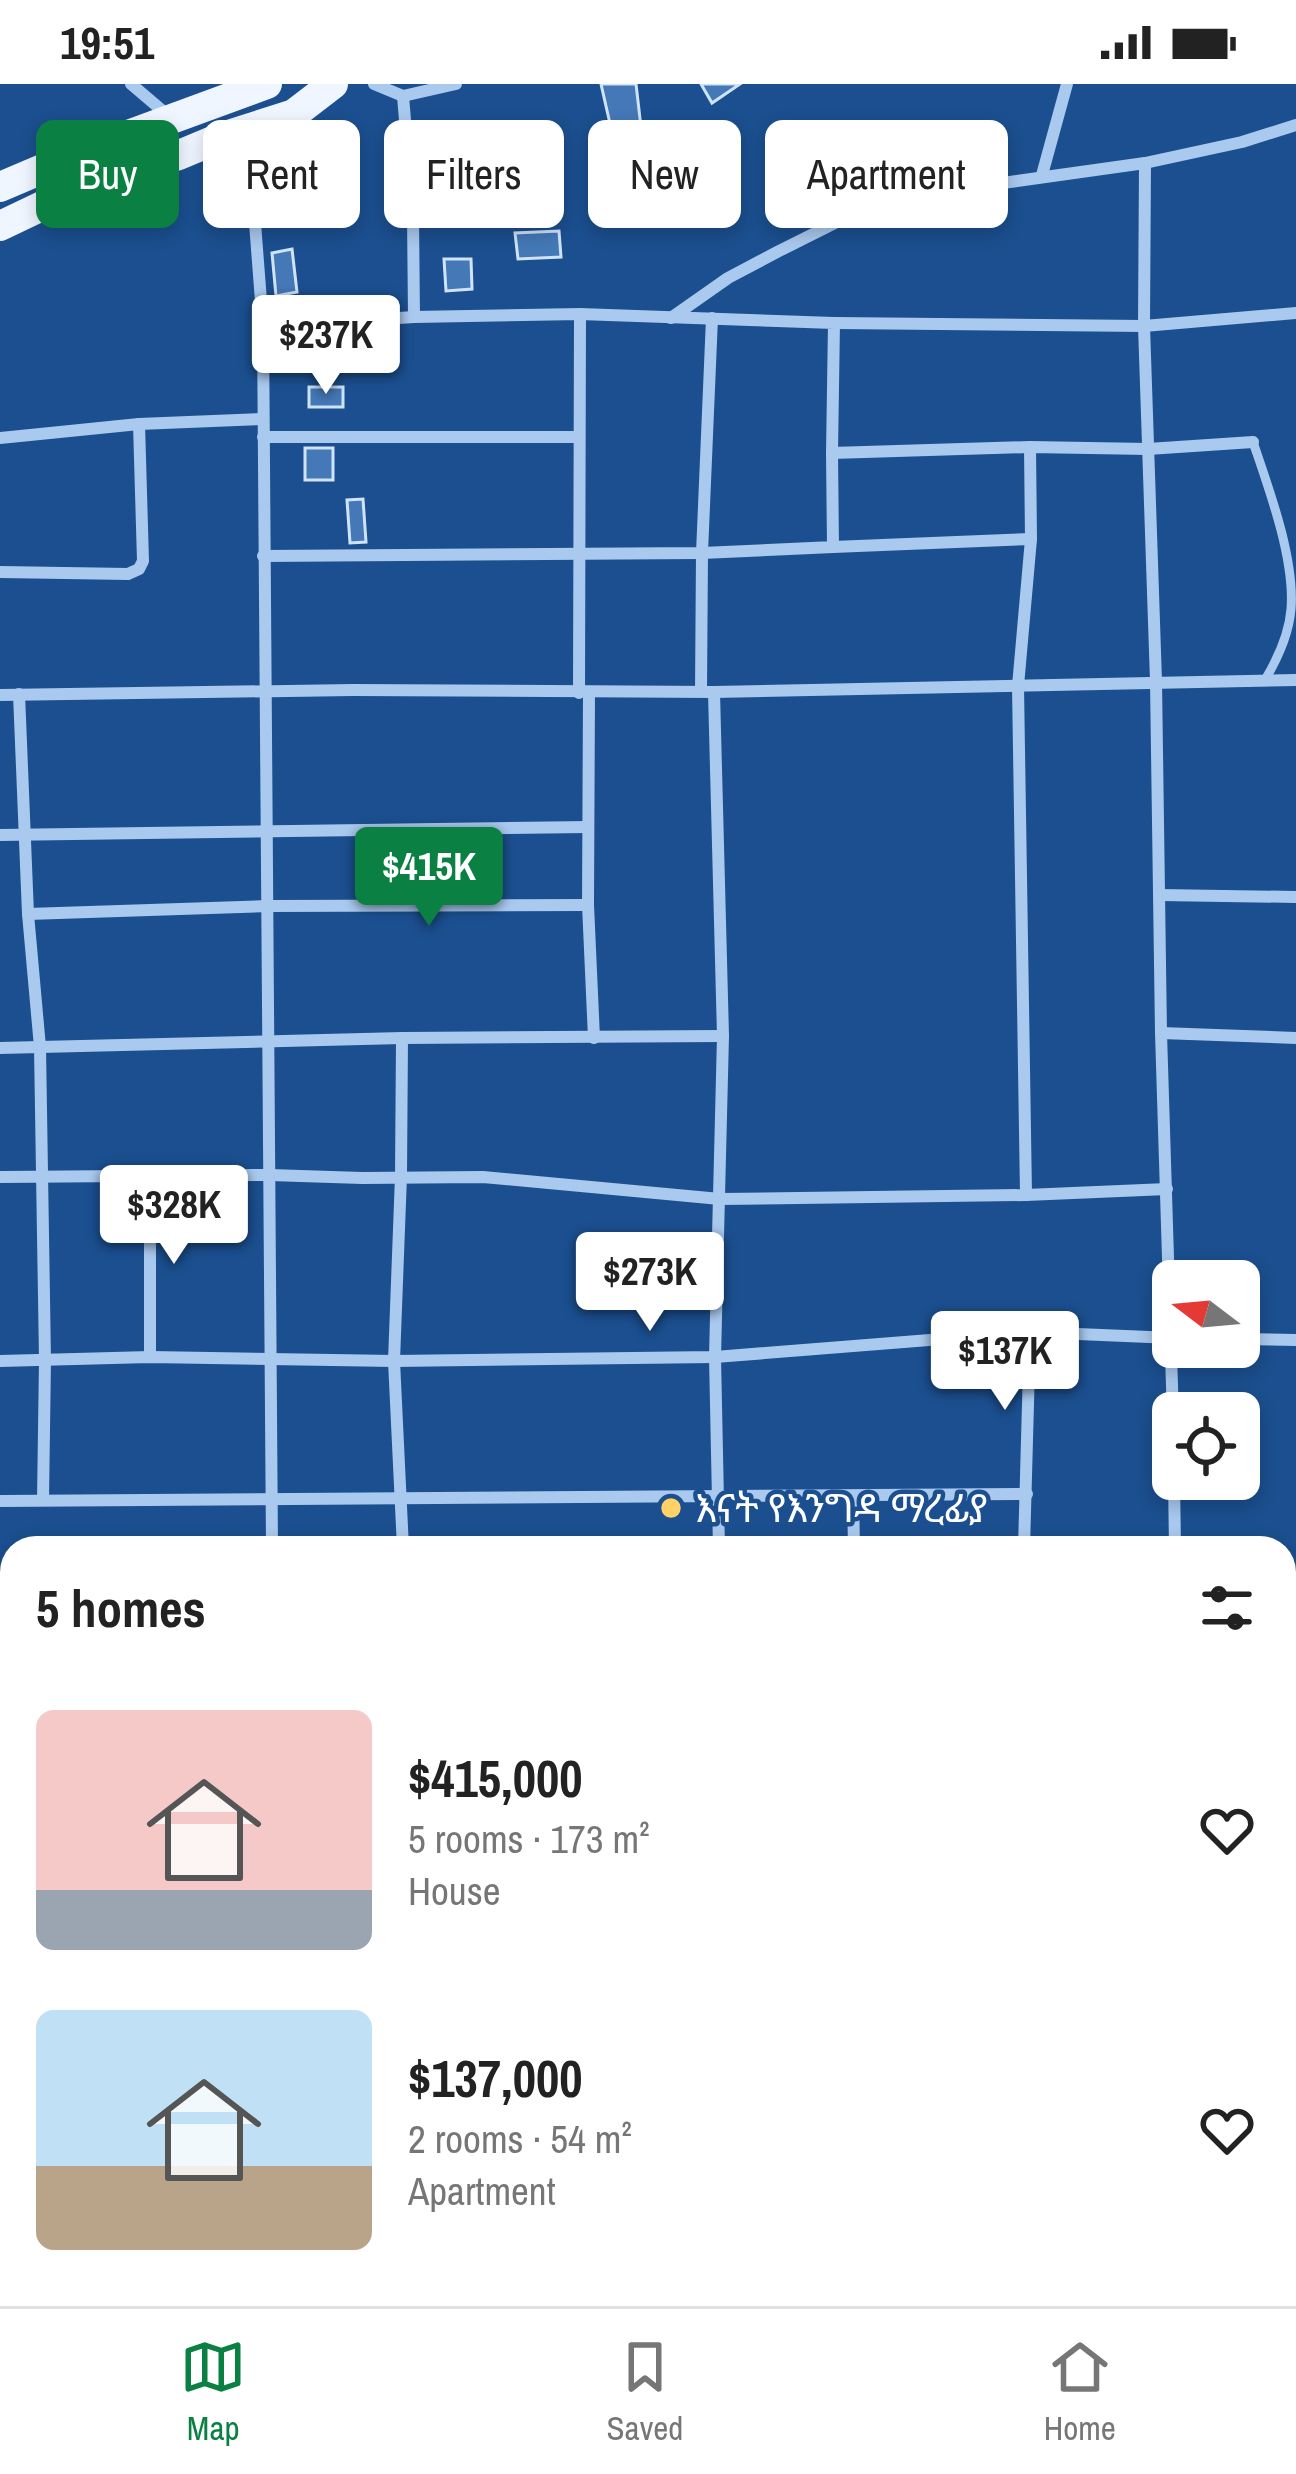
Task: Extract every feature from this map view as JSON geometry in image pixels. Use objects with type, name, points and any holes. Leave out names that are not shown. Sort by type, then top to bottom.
[{"type":"main road","points":[[173,120],[267,84]]},
{"type":"main road","points":[[275,120],[294,114],[332,84]]},
{"type":"main road","points":[[0,226],[56,198],[203,144]]},
{"type":"main road","points":[[0,187],[36,172]]},
{"type":"street","points":[[131,84],[173,120]]},
{"type":"street","points":[[374,84],[403,96],[456,84]]},
{"type":"street","points":[[1042,175],[1067,84]]},
{"type":"street","points":[[403,96],[413,216],[414,317]]},
{"type":"street","points":[[670,319],[745,268],[896,198],[1145,163],[1296,125]]},
{"type":"street","points":[[1145,163],[1144,326],[1170,1260]]},
{"type":"street","points":[[255,228],[263,327],[272,1536]]},
{"type":"street","points":[[263,327],[414,317],[580,314],[1144,326],[1296,313]]},
{"type":"street","points":[[580,314],[580,554],[594,1038]]},
{"type":"street","points":[[712,318],[703,553],[723,1036],[715,1357],[719,1536]]},
{"type":"street","points":[[833,547],[834,323]]},
{"type":"street","points":[[0,438],[139,424],[262,419]]},
{"type":"street","points":[[0,572],[128,574],[139,569],[143,561],[139,424]]},
{"type":"street","points":[[262,437],[578,437]]},
{"type":"street","points":[[832,453],[1148,449],[1253,442]]},
{"type":"street","points":[[1025,1195],[1018,686],[1031,539],[1030,447]]},
{"type":"street","points":[[263,556],[703,553],[1031,539]]},
{"type":"street","points":[[0,694],[708,692],[1296,680]]},
{"type":"street","points":[[19,694],[28,914],[40,1047],[43,1500]]},
{"type":"street","points":[[0,836],[588,827]]},
{"type":"street","points":[[1159,896],[1296,897]]},
{"type":"street","points":[[28,914],[268,906],[589,905]]},
{"type":"street","points":[[1161,1033],[1296,1038]]},
{"type":"street","points":[[0,1048],[723,1036]]},
{"type":"street","points":[[402,1038],[394,1360],[402,1536]]},
{"type":"street","points":[[150,1176],[151,1357]]},
{"type":"street","points":[[0,1177],[483,1177],[720,1199],[1168,1189]]},
{"type":"street","points":[[0,1361],[715,1357],[1030,1333],[1152,1337]]},
{"type":"street","points":[[1025,1536],[1030,1333]]},
{"type":"street","points":[[1260,1340],[1296,1340]]},
{"type":"street","points":[[0,1501],[1027,1494]]},
{"type":"street","points":[[853,1496],[854,1536]]},
{"type":"street","points":[[1174,1500],[1175,1536]]},
{"type":"lane","points":[[1253,442],[1272,496],[1291,588],[1284,642],[1265,680]]},
{"type":"building","points":[[601,84],[636,84],[640,120],[609,120]]},
{"type":"building","points":[[701,84],[740,84],[712,103]]},
{"type":"building","points":[[559,231],[561,257],[518,259],[515,233]]},
{"type":"building","points":[[292,249],[297,292],[276,296],[272,253]]},
{"type":"building","points":[[444,259],[471,259],[472,289],[446,291]]},
{"type":"building","points":[[309,387],[343,387],[343,407],[309,407]]},
{"type":"building","points":[[305,448],[333,448],[333,480],[305,480]]},
{"type":"building","points":[[363,499],[366,542],[350,543],[347,500]]},
{"type":"place","name":"እናት የእንግዳ ማረፊያ","points":[[671,1508]]}]
